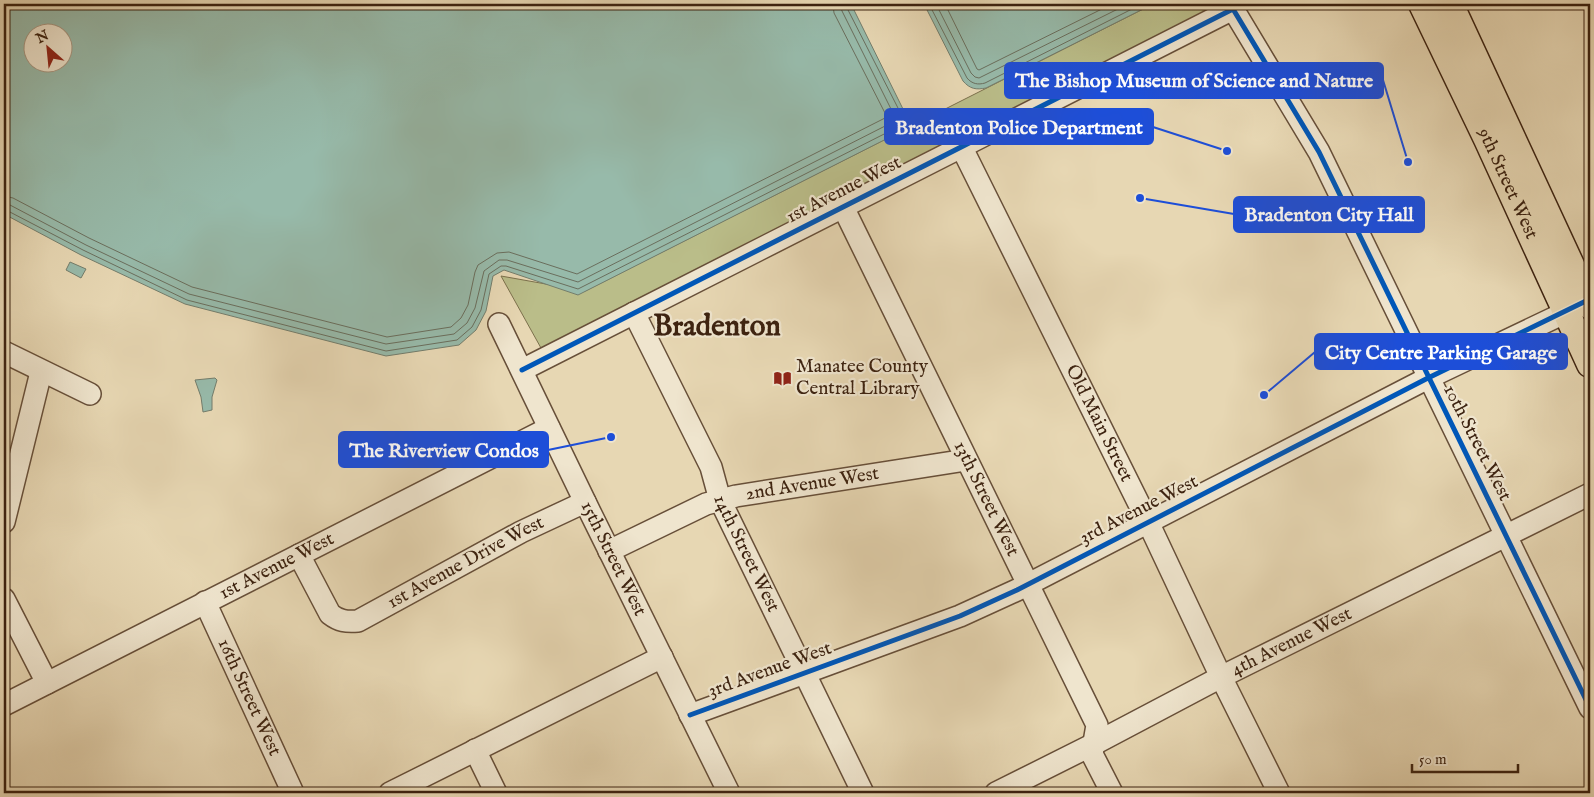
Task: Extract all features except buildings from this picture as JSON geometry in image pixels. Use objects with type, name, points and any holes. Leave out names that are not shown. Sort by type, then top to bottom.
[{"type":"main road","name":"9th Street West","points":[[1422,4],[1513,166],[1585,304],[1590,364]]},
{"type":"main road","name":"9th Street West","points":[[1450,4],[1513,166]]},
{"type":"street","name":"1st Avenue West","points":[[522,370],[843,208],[958,141],[1233,9]]},
{"type":"street","name":"10th Street West","points":[[1233,9],[1319,152],[1590,708]]},
{"type":"street","name":"Old Main Street","points":[[958,141],[1148,522],[1278,793]]},
{"type":"street","name":"13th Street West","points":[[843,208],[1097,725],[1092,754],[1112,793]]},
{"type":"street","name":"3rd Avenue West","points":[[690,715],[960,616],[1029,584],[1428,378],[1585,304]]},
{"type":"street","name":"14th Street West","points":[[634,313],[711,467],[720,500],[863,793]]},
{"type":"street","name":"15th Street West","points":[[500,324],[585,502],[729,793]]},
{"type":"street","points":[[4,352],[41,372],[90,394]]},
{"type":"street","points":[[4,522],[41,372]]},
{"type":"street","name":"1st Avenue West","points":[[4,705],[549,428]]},
{"type":"street","name":"2nd Avenue West","points":[[609,551],[706,504],[720,500],[966,460]]},
{"type":"street","name":"4th Avenue West","points":[[996,793],[1221,677],[1590,494]]},
{"type":"street","name":"1st Avenue Drive West","points":[[299,554],[330,614],[338,620],[346,622],[358,620],[521,532],[585,502]]},
{"type":"street","points":[[4,599],[47,683]]},
{"type":"street","name":"16th Street West","points":[[205,602],[293,793]]},
{"type":"street","points":[[390,793],[662,657]]},
{"type":"street","points":[[475,750],[496,793]]},
{"type":"green space","points":[[1153,4],[1191,4],[1203,10],[1217,4],[1230,4],[546,357],[501,276],[585,291]]},
{"type":"water","points":[[4,4],[851,4],[903,109],[905,120],[900,132],[578,295],[504,270],[493,276],[486,311],[476,330],[459,345],[386,356],[185,304],[81,255],[4,214]]},
{"type":"water","points":[[924,4],[1153,4],[986,88],[979,89],[968,86],[963,81]]},
{"type":"water","points":[[70,262],[86,269],[81,278],[66,270]]},
{"type":"water","points":[[215,378],[217,380],[212,397],[212,410],[203,412],[201,397],[195,380]]},
{"type":"cycle path","points":[[522,370],[1233,9],[1319,152],[1590,708]]},
{"type":"cycle path","points":[[690,715],[960,616],[1017,590],[1428,378],[1590,299]]},
{"type":"place","name":"Bradenton Police Department","points":[[1227,151]]},
{"type":"place","name":"The Bishop Museum of Science and Nature","points":[[1408,162]]},
{"type":"place","name":"Bradenton City Hall","points":[[1140,198]]},
{"type":"place","name":"Manatee County Central Library","points":[[782,378]]},
{"type":"place","name":"City Centre Parking Garage","points":[[1264,395]]},
{"type":"place","name":"The Riverview Condos","points":[[611,437]]},
{"type":"district","name":"Bradenton","points":[[717,327]]}]
